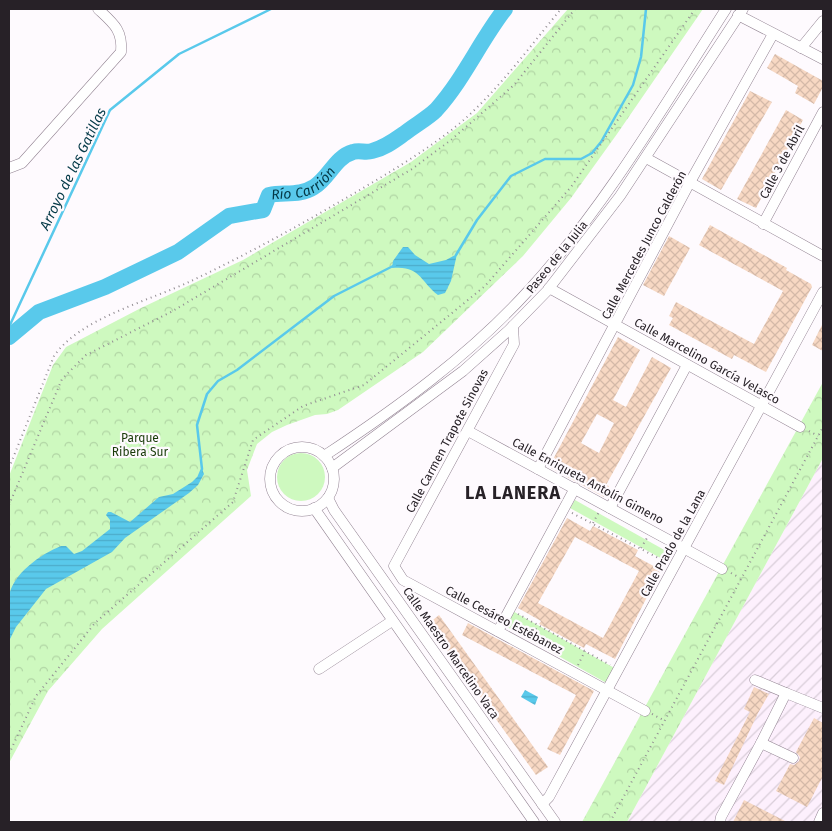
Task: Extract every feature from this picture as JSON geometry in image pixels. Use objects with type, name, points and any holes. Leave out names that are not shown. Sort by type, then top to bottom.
[{"type":"street","points":[[9,168],[22,163],[121,52],[122,39],[114,23],[98,9]]},
{"type":"street","name":"Paseo de la Julia","points":[[324,456],[388,412],[444,369],[485,334],[529,291],[554,262],[617,177],[726,9]]},
{"type":"street","points":[[741,12],[773,34],[823,59]]},
{"type":"street","name":"Paseo de la Julia","points":[[332,468],[437,392],[513,326],[550,288],[596,230],[646,158],[741,12]]},
{"type":"street","points":[[801,48],[823,21]]},
{"type":"street","name":"Calle Mercedes Junco Calderón","points":[[538,469],[690,184],[773,34]]},
{"type":"street","name":"Calle 3 de Abril","points":[[763,224],[823,112]]},
{"type":"street","points":[[646,158],[823,256]]},
{"type":"street","name":"Calle Marcelino García Velasco","points":[[550,288],[800,427]]},
{"type":"street","name":"Calle Prado de la Lana","points":[[542,804],[549,797],[823,292]]},
{"type":"street","name":"Calle Carmen Trapote Sinovas","points":[[394,566],[514,344],[513,326]]},
{"type":"street","points":[[610,508],[687,365]]},
{"type":"street","name":"Calle Enriqueta Antolín Gimeno","points":[[468,430],[722,569]]},
{"type":"street","points":[[299,447],[310,448],[324,456],[332,468],[333,484],[328,498],[314,508],[299,511],[282,504],[272,490],[271,469],[276,459],[285,452],[299,447]]},
{"type":"street","points":[[498,631],[575,488]]},
{"type":"street","name":"Calle Maestro Marcelino Vaca","points":[[328,498],[334,510],[554,822]]},
{"type":"street","points":[[314,508],[534,822]]},
{"type":"street","name":"Calle Cesáreo Estébanez","points":[[394,566],[403,580],[607,690]]},
{"type":"street","points":[[319,669],[336,656],[392,621]]},
{"type":"street","points":[[756,680],[823,708]]},
{"type":"street","points":[[607,690],[646,711]]},
{"type":"street","points":[[720,822],[786,693]]},
{"type":"street","points":[[761,743],[793,758]]},
{"type":"street","points":[[819,822],[823,813]]},
{"type":"path","points":[[9,468],[54,356],[63,342],[84,327],[192,281],[358,191],[403,163],[466,118],[491,93],[561,9]]},
{"type":"path","points":[[9,505],[62,379],[86,355],[171,312],[412,169],[451,140],[514,85],[575,9]]},
{"type":"path","points":[[9,754],[36,696],[95,624],[233,502],[253,440],[303,406],[364,385],[485,286],[571,187],[695,9]]},
{"type":"path","points":[[610,822],[823,427]]},
{"type":"path","points":[[564,508],[674,566]]},
{"type":"path","points":[[593,523],[599,512]]},
{"type":"path","points":[[641,548],[646,538]]},
{"type":"path","points":[[722,569],[741,579]]},
{"type":"path","points":[[509,609],[618,670]]},
{"type":"path","points":[[530,640],[538,625]]},
{"type":"path","points":[[577,666],[585,651]]},
{"type":"path","points":[[646,711],[665,721]]},
{"type":"shaded area","points":[[823,458],[823,822],[627,822]]},
{"type":"green space","name":"Parque Ribera Sur","points":[[568,9],[703,9],[571,198],[523,256],[423,352],[338,410],[327,414],[315,415],[287,425],[272,432],[257,444],[247,470],[251,496],[102,629],[48,691],[9,763],[9,476],[53,365],[66,347],[141,308],[243,260],[411,162],[477,113]]},
{"type":"green space","points":[[823,382],[823,458],[627,822],[582,822]]},
{"type":"green space","points":[[301,453],[310,455],[318,460],[323,468],[325,477],[323,486],[318,494],[310,499],[301,501],[292,499],[284,494],[279,486],[277,477],[279,468],[284,460],[292,455]]},
{"type":"green space","points":[[575,500],[668,552],[664,560],[570,508]]},
{"type":"green space","points":[[509,609],[618,670],[610,685],[502,624]]},
{"type":"water","points":[[403,247],[408,247],[415,255],[429,264],[446,260],[457,254],[451,281],[445,293],[438,295],[419,275],[408,269],[392,268],[393,261]]},
{"type":"water","points":[[202,469],[204,474],[198,485],[189,493],[125,538],[112,552],[46,589],[16,627],[9,641],[9,597],[11,589],[21,573],[45,554],[61,546],[66,546],[74,554],[82,551],[110,529],[110,520],[106,515],[108,512],[130,522],[159,497],[173,494],[192,482]]},
{"type":"water","points":[[525,690],[538,697],[535,705],[521,697]]},
{"type":"building","points":[[775,54],[823,81],[823,87],[814,104],[795,93],[798,86],[767,68]]},
{"type":"building","points":[[750,91],[772,102],[721,190],[702,179]]},
{"type":"building","points":[[786,110],[803,120],[756,208],[737,199]]},
{"type":"building","points":[[710,225],[787,268],[786,270],[811,284],[812,287],[766,372],[734,355],[732,359],[669,325],[673,318],[669,316],[676,302],[754,344],[783,291],[699,245]]},
{"type":"building","points":[[669,236],[690,248],[664,296],[643,285]]},
{"type":"building","points":[[823,323],[823,351],[812,345]]},
{"type":"building","points":[[618,337],[640,350],[613,400],[626,407],[652,357],[671,368],[606,485],[609,486],[604,497],[549,467]],"holes":[[[597,414],[614,423],[599,453],[581,443]]]},
{"type":"building","points":[[567,518],[590,531],[593,526],[638,550],[635,556],[661,570],[615,659],[586,644],[584,648],[539,624],[541,621],[518,608]],"holes":[[[575,537],[639,571],[603,638],[538,603]]]},
{"type":"building","points":[[439,615],[548,767],[536,775],[428,624]]},
{"type":"building","points":[[468,623],[594,691],[560,755],[547,749],[576,695],[462,635]]},
{"type":"building","points":[[754,687],[769,694],[724,785],[715,781],[750,712],[744,709]]},
{"type":"building","points":[[814,718],[823,723],[823,776],[807,807],[776,791],[790,764],[794,765],[799,761],[800,757],[796,752]]},
{"type":"building","points":[[744,800],[787,822],[733,822]]},
{"type":"waterway","name":"Arroyo de las Gatillas","points":[[9,327],[110,110],[179,54],[271,9]]},
{"type":"waterway","name":"Río Carrión","points":[[9,337],[39,312],[105,287],[178,252],[229,216],[263,210],[269,195],[298,193],[309,190],[319,183],[341,158],[355,151],[370,152],[377,150],[394,141],[436,110],[455,86],[505,9]]},
{"type":"waterway","points":[[456,255],[477,220],[511,176],[545,159],[581,159],[592,153],[601,142],[633,85],[641,57],[646,9]]},
{"type":"waterway","points":[[199,476],[202,469],[197,425],[207,394],[218,381],[237,370],[334,296],[395,265]]},
{"type":"district","name":"LA LANERA","points":[[513,493]]}]
